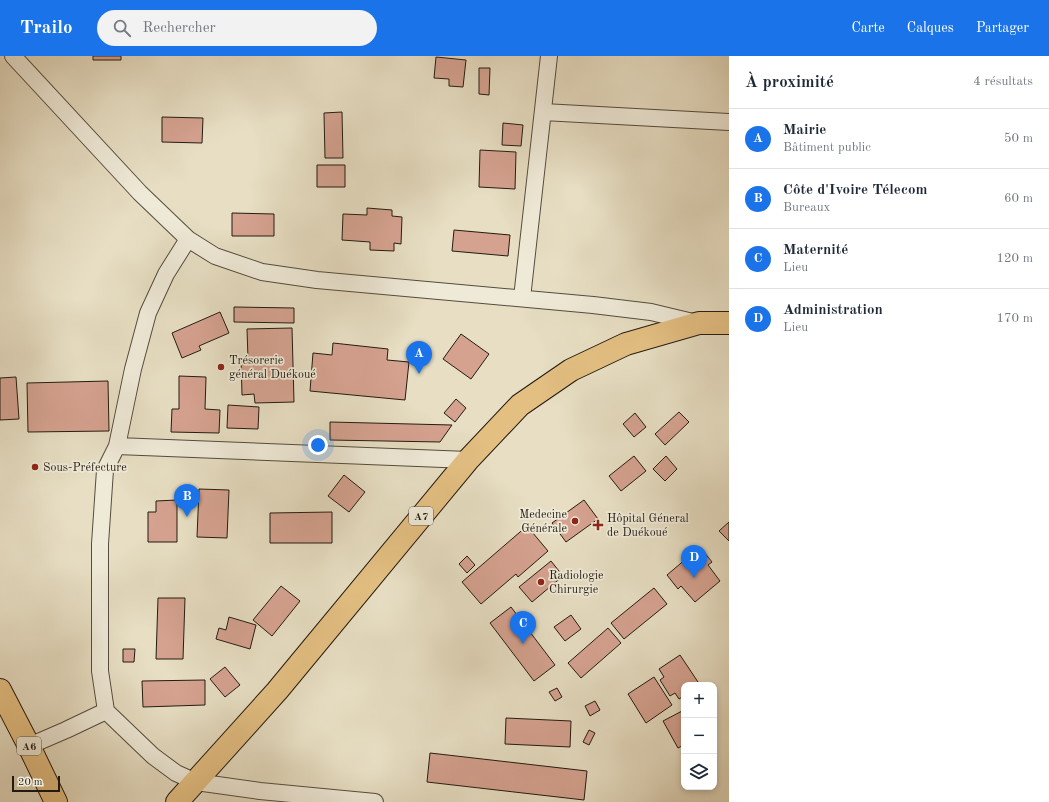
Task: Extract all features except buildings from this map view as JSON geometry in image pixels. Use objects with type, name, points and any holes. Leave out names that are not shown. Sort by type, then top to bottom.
[{"type":"highway","name":"A7","points":[[177,802],[277,691],[468,460],[520,405],[571,370],[626,344],[699,323],[729,323]]},
{"type":"highway","name":"A6","points":[[0,690],[56,802]]},
{"type":"street","points":[[13,56],[140,193],[188,239],[215,256],[262,272],[317,280],[522,298],[651,312],[699,323]]},
{"type":"street","points":[[522,298],[549,56]]},
{"type":"street","points":[[543,112],[729,122]]},
{"type":"street","points":[[188,239],[166,274],[148,313],[133,369],[117,446],[105,470],[100,544],[100,671],[106,710],[153,756],[176,773],[196,782],[260,791],[375,802]]},
{"type":"street","points":[[117,446],[468,460]]},
{"type":"street","points":[[29,746],[106,710]]},
{"type":"place","name":"Trésorerie général Duékoué","points":[[221,367]]},
{"type":"place","name":"Mairie","points":[[419,374]]},
{"type":"place","name":"Sous-Préfecture","points":[[35,467]]},
{"type":"place","name":"Côte d'Ivoire Télecom","points":[[187,517]]},
{"type":"place","name":"Medecine Générale","points":[[575,521]]},
{"type":"place","name":"Hôpital Géneral de Duékoué","points":[[598,525]]},
{"type":"place","name":"Administration","points":[[694,578]]},
{"type":"place","name":"Radiologie Chirurgie","points":[[541,582]]},
{"type":"place","name":"Maternité","points":[[523,644]]}]
